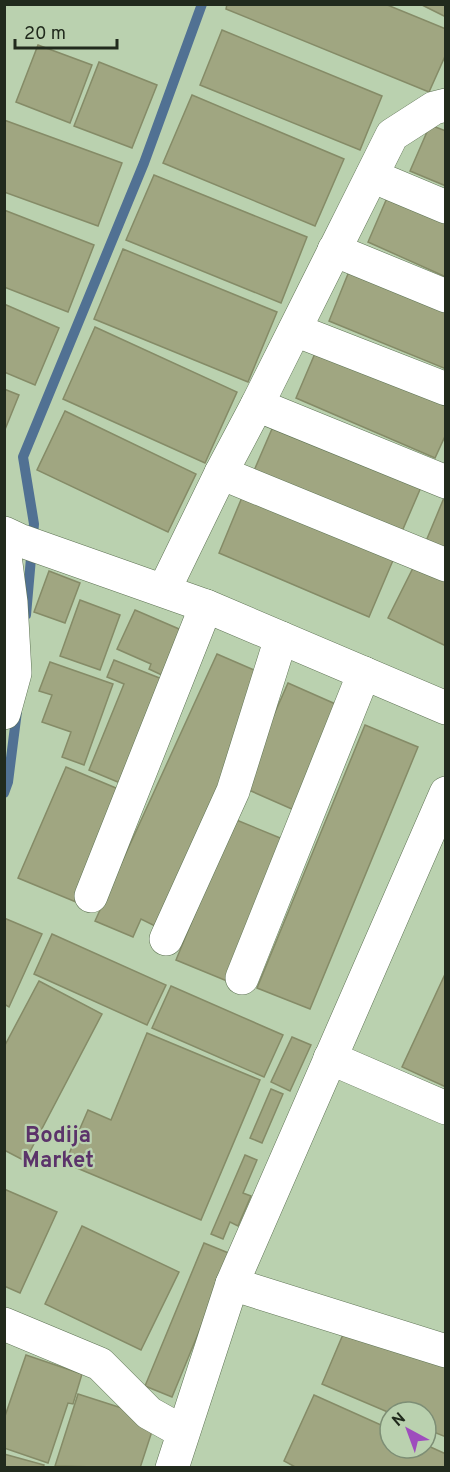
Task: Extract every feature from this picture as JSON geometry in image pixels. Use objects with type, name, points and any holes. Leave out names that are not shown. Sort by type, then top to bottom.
[{"type":"street","points":[[164,590],[392,135],[434,108],[446,105]]},
{"type":"street","points":[[372,176],[446,207]]},
{"type":"street","points":[[334,250],[446,296]]},
{"type":"street","points":[[295,330],[446,388]]},
{"type":"street","points":[[257,405],[446,482]]},
{"type":"street","points":[[221,473],[446,566]]},
{"type":"street","points":[[4,713],[15,673],[9,541],[52,552],[206,606],[446,708]]},
{"type":"street","points":[[91,896],[206,606]]},
{"type":"street","points":[[166,939],[233,791],[281,638]]},
{"type":"street","points":[[242,978],[364,673]]},
{"type":"street","points":[[172,1467],[232,1284],[446,793]]},
{"type":"street","points":[[330,1058],[446,1108]]},
{"type":"street","points":[[232,1284],[446,1351]]},
{"type":"street","points":[[4,1324],[100,1364],[149,1413],[183,1432]]},
{"type":"building","points":[[227,4],[385,4],[446,29],[446,54],[429,92],[226,9]]},
{"type":"building","points":[[420,4],[446,4],[446,17]]},
{"type":"building","points":[[222,30],[382,96],[360,150],[200,85]]},
{"type":"building","points":[[38,45],[92,65],[70,123],[16,102]]},
{"type":"building","points":[[99,62],[157,85],[132,148],[74,126]]},
{"type":"building","points":[[192,95],[344,159],[315,226],[163,163]]},
{"type":"building","points":[[4,120],[122,163],[98,226],[4,192]]},
{"type":"building","points":[[430,125],[446,131],[446,186],[410,171]]},
{"type":"building","points":[[154,175],[307,237],[281,303],[126,240]]},
{"type":"building","points":[[390,191],[446,216],[446,277],[368,242]]},
{"type":"building","points":[[4,210],[94,245],[68,312],[4,287]]},
{"type":"building","points":[[123,249],[277,312],[248,382],[94,319]]},
{"type":"building","points":[[352,264],[446,303],[446,369],[329,321]]},
{"type":"building","points":[[4,304],[59,328],[35,385],[4,372]]},
{"type":"building","points":[[95,327],[237,392],[205,463],[63,399]]},
{"type":"building","points":[[319,344],[446,398],[446,434],[435,458],[296,398]]},
{"type":"building","points":[[4,389],[19,395],[4,432]]},
{"type":"building","points":[[65,411],[196,474],[168,532],[37,470]]},
{"type":"building","points":[[278,415],[425,478],[400,536],[253,473]]},
{"type":"building","points":[[446,493],[446,554],[424,546]]},
{"type":"building","points":[[243,495],[394,558],[369,617],[219,553]]},
{"type":"building","points":[[417,560],[446,574],[446,646],[388,618]]},
{"type":"building","points":[[49,571],[80,583],[65,623],[34,612]]},
{"type":"building","points":[[80,600],[120,615],[100,670],[60,656]]},
{"type":"building","points":[[135,610],[186,632],[166,677],[149,669],[151,664],[117,649]]},
{"type":"building","points":[[217,654],[268,676],[155,926],[141,919],[133,937],[95,921]]},
{"type":"building","points":[[114,660],[167,681],[125,785],[89,770],[124,684],[107,677]]},
{"type":"building","points":[[50,662],[113,684],[84,765],[62,757],[71,732],[42,722],[52,695],[39,691]]},
{"type":"building","points":[[288,683],[340,706],[294,810],[242,787]]},
{"type":"building","points":[[365,725],[418,747],[310,1009],[257,988]]},
{"type":"building","points":[[66,767],[123,791],[76,902],[18,878]]},
{"type":"building","points":[[234,819],[285,840],[227,981],[176,960]]},
{"type":"building","points":[[4,918],[42,934],[9,1007],[4,1004]]},
{"type":"building","points":[[52,934],[166,985],[147,1025],[34,974]]},
{"type":"building","points":[[446,972],[446,1087],[402,1067]]},
{"type":"building","points":[[39,981],[102,1014],[25,1161],[4,1150],[4,1047]]},
{"type":"building","points":[[171,986],[283,1035],[264,1077],[152,1028]]},
{"type":"building","points":[[147,1033],[260,1080],[201,1220],[65,1163],[88,1110],[111,1120]]},
{"type":"building","points":[[292,1037],[311,1045],[290,1091],[271,1082]]},
{"type":"building","points":[[271,1089],[283,1094],[262,1143],[250,1138]]},
{"type":"building","points":[[245,1155],[257,1160],[243,1193],[251,1196],[238,1226],[230,1222],[223,1239],[211,1234]]},
{"type":"building","points":[[4,1189],[57,1212],[20,1293],[4,1286]]},
{"type":"building","points":[[82,1226],[179,1272],[141,1350],[45,1304]]},
{"type":"building","points":[[204,1243],[231,1254],[172,1397],[145,1386]]},
{"type":"building","points":[[347,1325],[446,1367],[446,1437],[438,1434],[438,1400],[378,1400],[378,1408],[322,1384]]},
{"type":"building","points":[[26,1355],[82,1374],[73,1404],[68,1403],[48,1463],[4,1448],[4,1419]]},
{"type":"building","points":[[78,1394],[156,1419],[140,1468],[55,1466]]},
{"type":"building","points":[[314,1395],[378,1424],[378,1460],[438,1460],[438,1450],[446,1454],[446,1468],[297,1468],[284,1461]]},
{"type":"building","points":[[4,1454],[44,1465],[43,1468],[4,1468]]},
{"type":"waterway","points":[[26,615],[34,524],[23,457],[144,163],[202,4]]},
{"type":"waterway","points":[[4,793],[8,782],[17,711]]},
{"type":"district","name":"Bodija Market","points":[[58,1148]]}]
